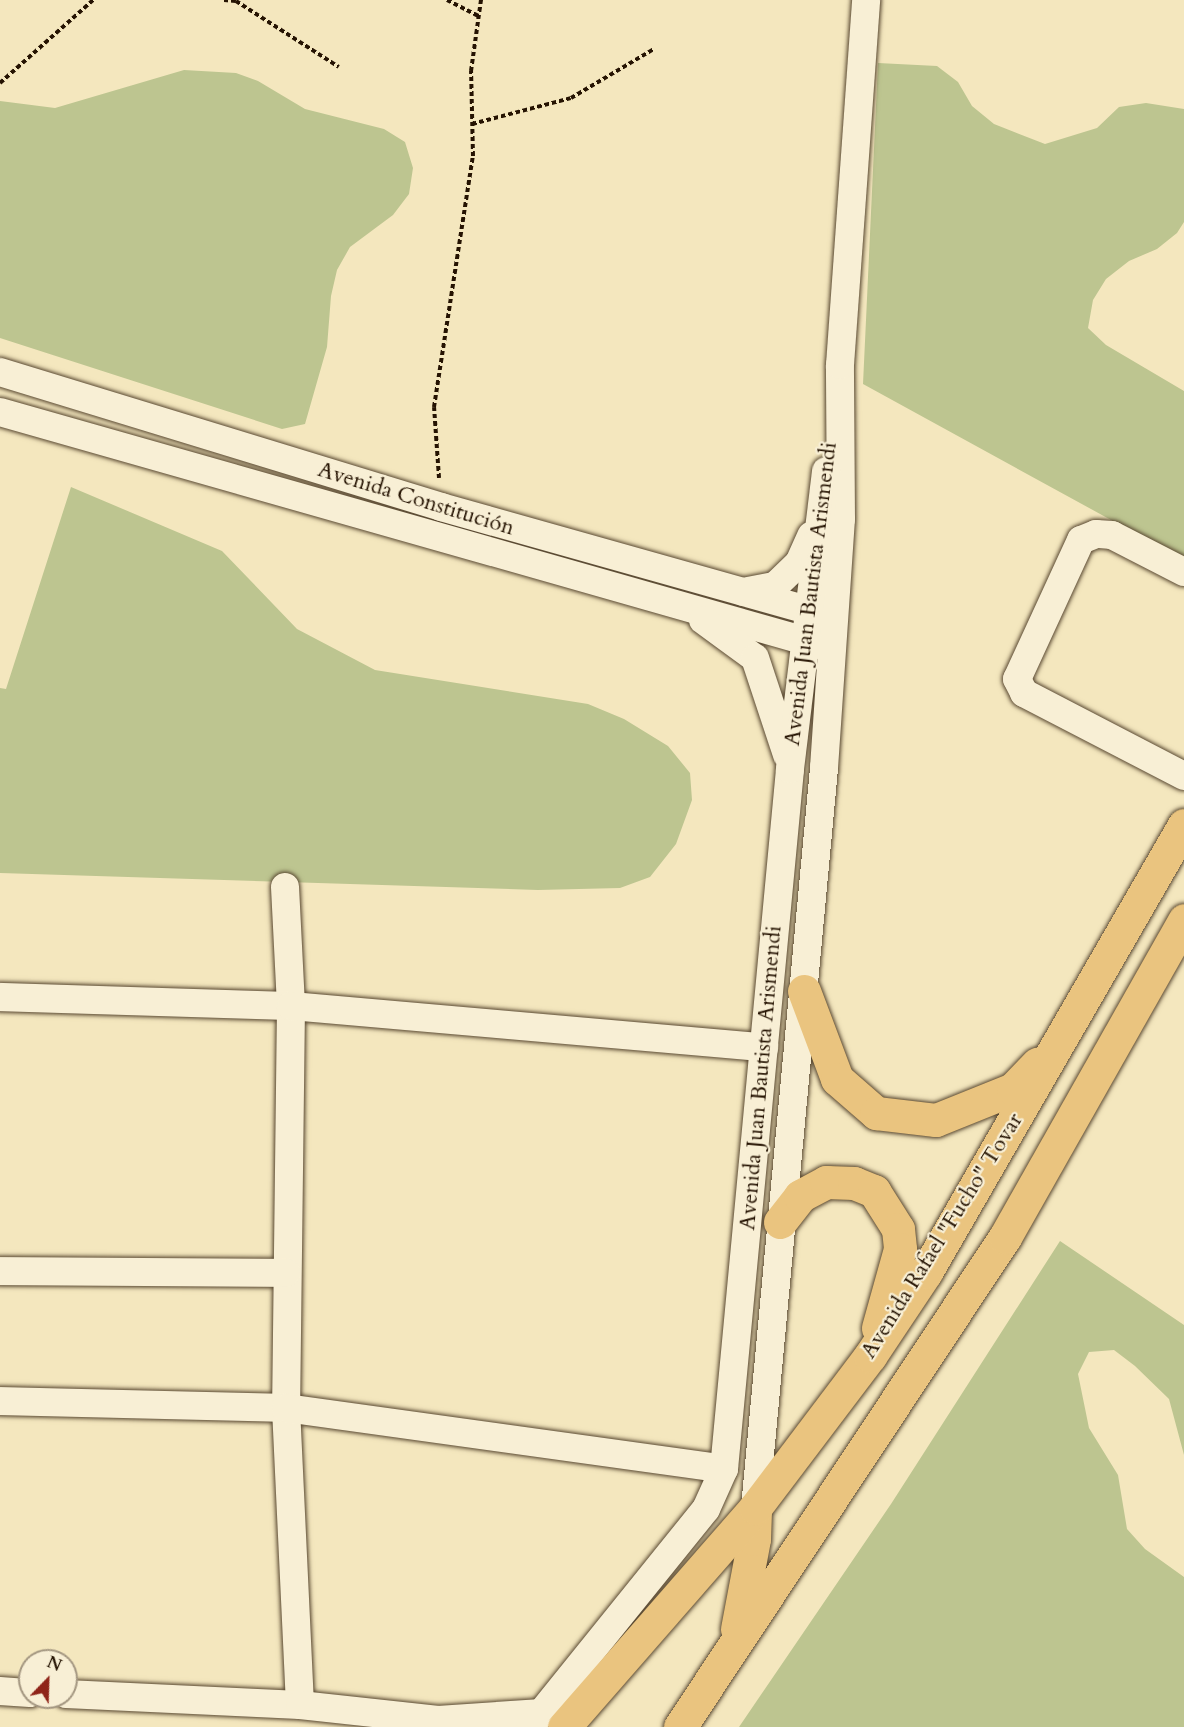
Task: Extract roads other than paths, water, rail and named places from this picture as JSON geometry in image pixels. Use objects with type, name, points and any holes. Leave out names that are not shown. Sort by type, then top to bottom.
[{"type":"main road","name":"Avenida Rafael \"Fucho\" Tovar","points":[[545,1722],[755,1508],[870,1356],[926,1272],[1064,1037],[1184,825]]},
{"type":"main road","points":[[680,1727],[1005,1237],[1184,920]]},
{"type":"main road","points":[[804,991],[837,1078],[876,1113],[936,1120],[1013,1089],[1064,1037]]},
{"type":"main road","points":[[780,1222],[800,1196],[826,1182],[854,1183],[874,1191],[887,1207],[898,1229],[900,1249],[870,1356]]},
{"type":"main road","points":[[732,1648],[754,1539],[755,1508]]},
{"type":"street","name":"Avenida Juan Bautista Arismendi","points":[[755,1508],[780,1222],[804,991],[821,614],[819,518],[840,365],[866,0]]},
{"type":"street","name":"Avenida Juan Bautista Arismendi","points":[[821,614],[841,519],[840,365]]},
{"type":"street","name":"Avenida Constitución","points":[[0,372],[441,507],[738,593],[821,614]]},
{"type":"street","name":"Avenida Constitución","points":[[0,412],[819,645]]},
{"type":"street","points":[[738,593],[775,586],[799,563],[819,518]]},
{"type":"street","points":[[1184,572],[1112,536],[1096,534],[1081,540],[1017,679],[1023,693],[1184,776]]},
{"type":"street","points":[[684,608],[755,658],[790,769]]},
{"type":"street","name":"Avenida Juan Bautista Arismendi","points":[[545,1722],[705,1509],[724,1469],[790,769],[819,645]]},
{"type":"street","points":[[285,887],[291,1006],[286,1408],[300,1705]]},
{"type":"street","points":[[0,997],[291,1006],[764,1047]]},
{"type":"street","points":[[0,1271],[286,1273]]},
{"type":"street","points":[[0,1401],[286,1408],[724,1469]]},
{"type":"street","points":[[0,1691],[18,1692]]},
{"type":"street","points":[[78,1695],[300,1705],[441,1723],[545,1722]]}]
